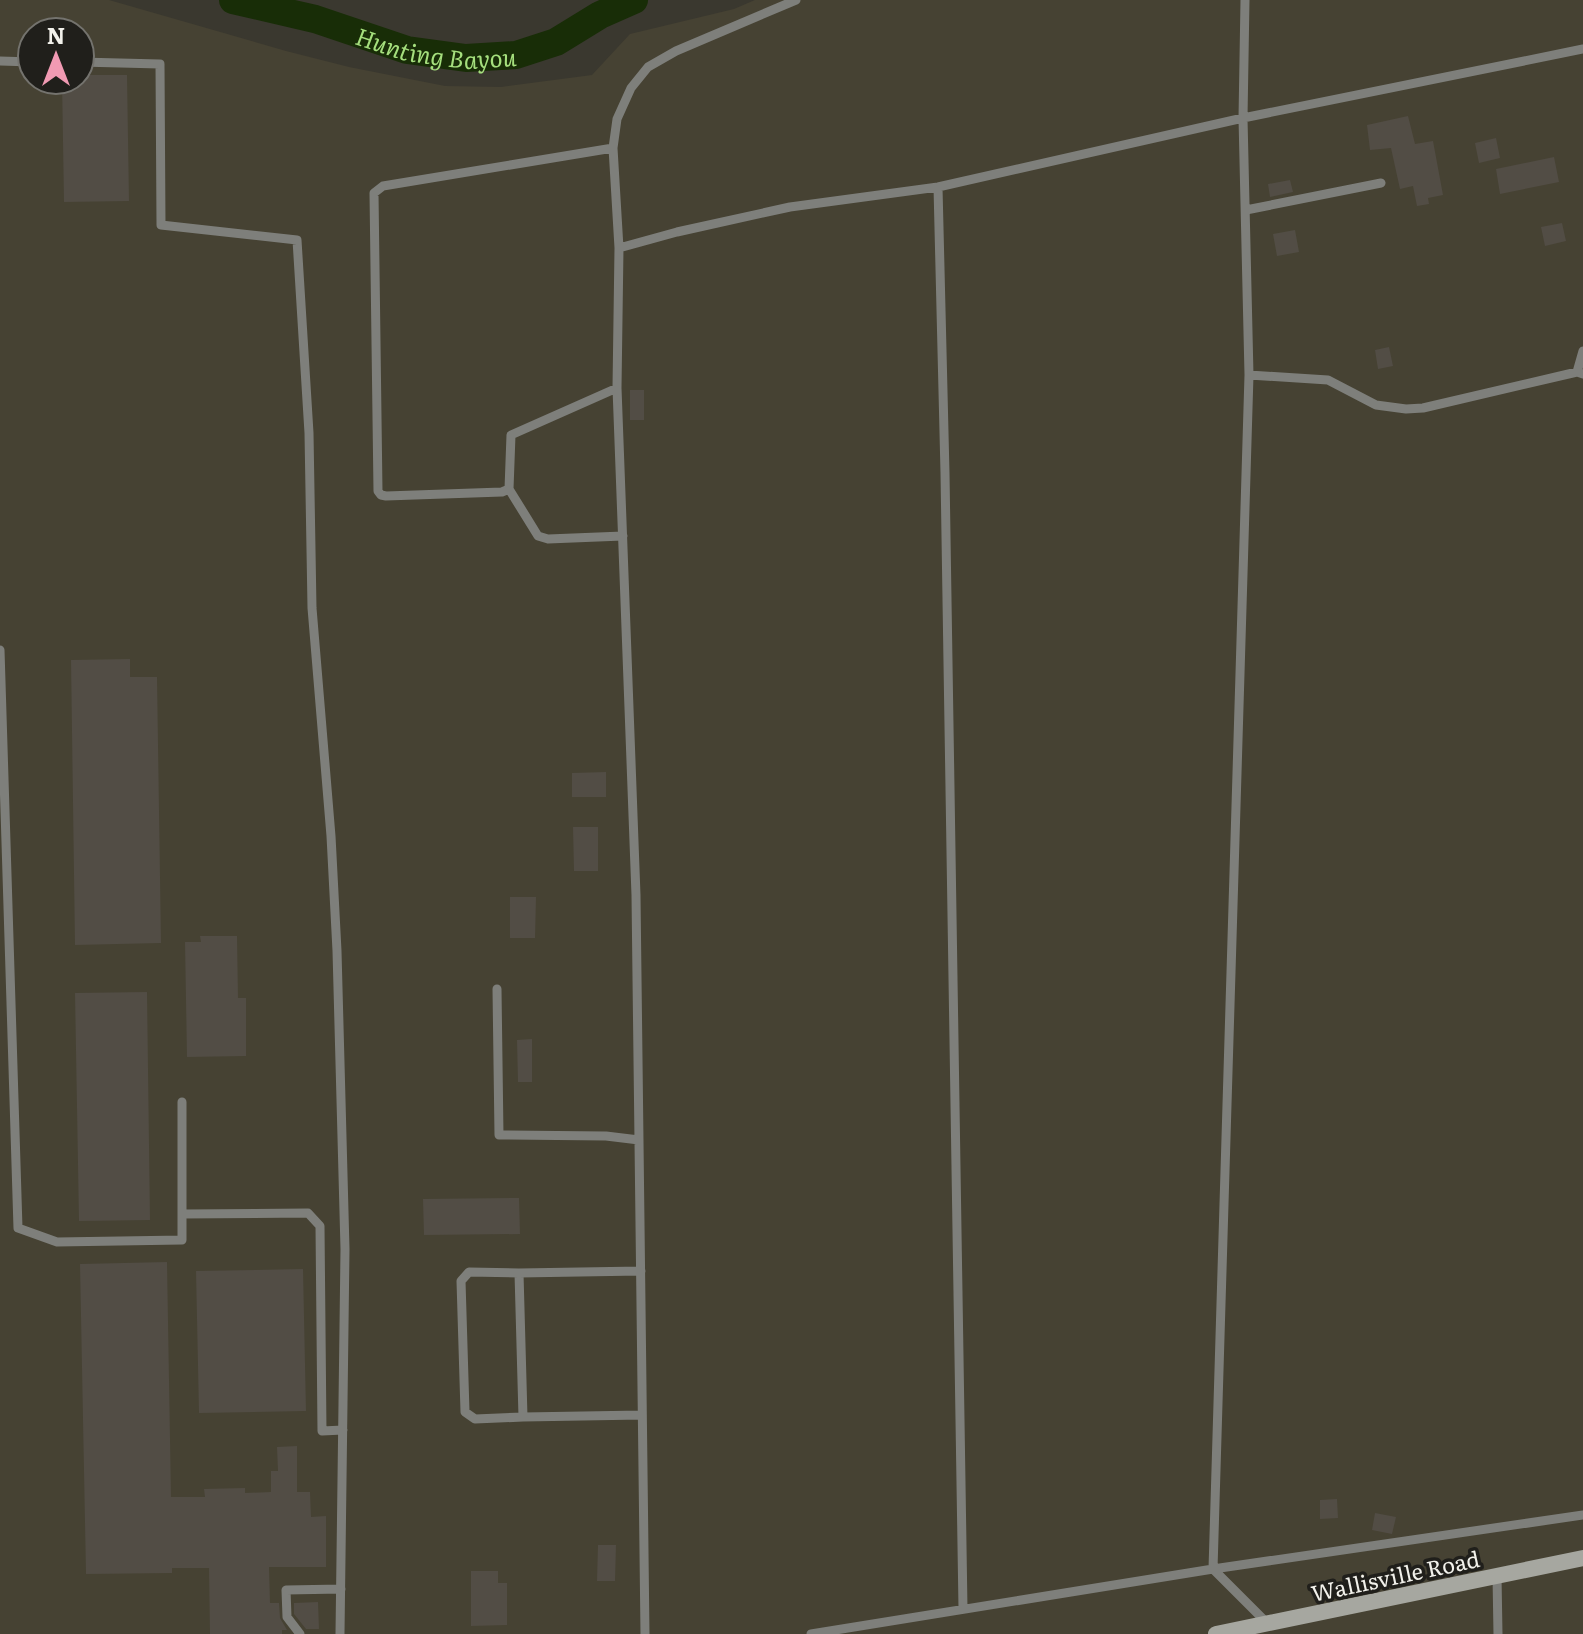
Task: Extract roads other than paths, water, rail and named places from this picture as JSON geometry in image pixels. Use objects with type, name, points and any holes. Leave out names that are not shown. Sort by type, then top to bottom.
[{"type":"main road","name":"Wallisville Road","points":[[1216,1634],[1583,1558]]},
{"type":"lane","points":[[645,1634],[636,895],[617,388],[619,248],[613,148],[617,119],[631,88],[648,67],[676,51],[796,0]]},
{"type":"lane","points":[[1245,0],[1243,118],[1249,375],[1213,1569],[1268,1624]]},
{"type":"lane","points":[[619,248],[790,207],[938,187],[1243,118],[1583,49]]},
{"type":"lane","points":[[96,62],[160,64],[161,225],[297,240],[309,433],[312,608],[337,951],[345,1249],[340,1634]]},
{"type":"lane","points":[[509,489],[498,493],[386,496],[378,491],[374,193],[383,186],[613,148]]},
{"type":"lane","points":[[1246,210],[1381,183]]},
{"type":"lane","points":[[938,187],[963,1609]]},
{"type":"lane","points":[[1249,375],[1328,380],[1376,405],[1423,408],[1580,373],[1583,351]]},
{"type":"lane","points":[[617,388],[511,435],[509,489],[538,536],[548,539],[623,536]]},
{"type":"lane","points":[[0,650],[18,1228],[57,1242],[182,1240],[182,1102]]},
{"type":"lane","points":[[497,989],[499,1135],[606,1136],[639,1140]]},
{"type":"lane","points":[[182,1214],[308,1213],[320,1226],[322,1431],[343,1430]]},
{"type":"lane","points":[[641,1271],[469,1272],[461,1281],[461,1296],[465,1412],[475,1419],[642,1415]]},
{"type":"lane","points":[[519,1273],[523,1417]]},
{"type":"lane","points":[[811,1634],[1213,1569],[1583,1515]]},
{"type":"lane","points":[[1497,1576],[1498,1634]]},
{"type":"lane","points":[[300,1634],[287,1617],[286,1590],[341,1589]]},
{"type":"waterway","name":"Hunting Bayou","points":[[233,0],[315,19],[407,50],[466,58],[516,55],[556,42],[600,15],[634,0]]}]
